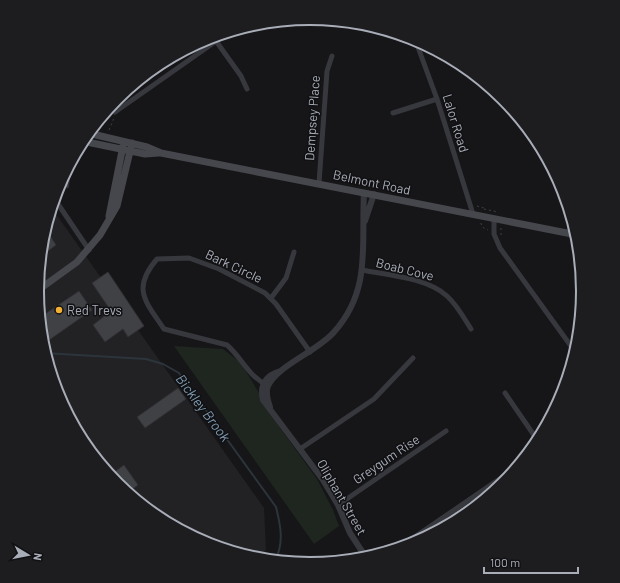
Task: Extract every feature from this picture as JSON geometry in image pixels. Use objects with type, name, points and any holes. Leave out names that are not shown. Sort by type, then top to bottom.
[{"type":"main road","name":"Belmont Road","points":[[95,135],[132,143],[162,153],[569,234]]},
{"type":"main road","points":[[109,219],[123,141]]},
{"type":"main road","name":"Belmont Road","points":[[88,142],[146,154],[162,153]]},
{"type":"main road","points":[[44,285],[77,262],[89,250],[100,235],[117,206],[132,143]]},
{"type":"street","points":[[217,42],[241,76],[247,89]]},
{"type":"street","points":[[115,112],[213,43]]},
{"type":"street","name":"Lalor Road","points":[[418,48],[437,99],[473,214]]},
{"type":"street","name":"Dempsey Place","points":[[319,183],[326,71],[332,56]]},
{"type":"street","points":[[393,113],[437,99]]},
{"type":"street","points":[[266,385],[269,376],[282,371],[333,334],[346,317],[356,299],[362,270],[364,193]]},
{"type":"street","points":[[364,224],[374,194]]},
{"type":"street","points":[[58,205],[89,250]]},
{"type":"street","points":[[494,219],[494,234],[500,248],[570,345]]},
{"type":"street","points":[[271,298],[286,278],[294,252]]},
{"type":"street","name":"Bark Circle","points":[[266,385],[250,374],[235,352],[227,345],[164,329],[146,304],[142,293],[147,271],[157,259],[189,258],[219,269],[265,293],[271,298],[310,352]]},
{"type":"street","name":"Boab Cove","points":[[362,270],[422,282],[440,290],[453,302],[471,329]]},
{"type":"street","points":[[300,449],[374,398],[413,358]]},
{"type":"street","name":"Oliphant Street","points":[[266,385],[262,394],[263,400],[270,407],[323,480],[338,505],[350,533],[363,553]]},
{"type":"street","points":[[505,393],[534,436]]},
{"type":"street","name":"Greygum Rise","points":[[338,505],[446,431]]},
{"type":"street","points":[[415,537],[498,480]]},
{"type":"path","points":[[107,138],[115,112]]},
{"type":"path","points":[[501,238],[500,230],[503,221]]},
{"type":"shaded area","points":[[56,214],[264,508],[266,550],[264,554],[224,544],[192,531],[162,513],[134,492],[110,467],[88,440],[71,409],[58,377],[46,326],[44,309],[44,274],[49,240]]},
{"type":"shaded area","points":[[174,346],[223,349],[241,363],[280,428],[317,479],[333,510],[339,526],[314,544]]},
{"type":"building","points":[[70,176],[68,188],[65,187]]},
{"type":"building","points":[[50,236],[56,245],[47,252]]},
{"type":"building","points":[[108,272],[144,326],[128,337],[123,329],[105,342],[93,325],[111,311],[92,283]]},
{"type":"building","points":[[79,291],[92,310],[49,340],[45,314]]},
{"type":"building","points":[[178,388],[186,399],[145,428],[137,417]]},
{"type":"building","points":[[124,465],[138,485],[132,490],[115,472]]},
{"type":"waterway","name":"Bickley Brook","points":[[51,353],[146,359],[163,364],[179,373],[276,507],[281,535],[280,548],[277,556]]},
{"type":"place","name":"Red Trevs","points":[[59,310]]}]
